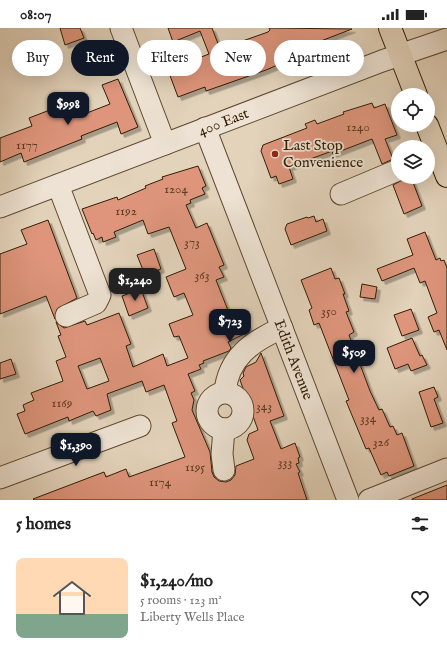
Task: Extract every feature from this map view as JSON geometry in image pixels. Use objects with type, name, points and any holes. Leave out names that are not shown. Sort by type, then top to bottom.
[{"type":"main road","points":[[390,28],[413,88]]},
{"type":"main road","points":[[429,132],[440,162]]},
{"type":"street","points":[[120,28],[165,144]]},
{"type":"street","name":"400 East","points":[[0,207],[205,128],[400,55],[447,39]]},
{"type":"street","name":"Edith Avenue","points":[[205,128],[348,500]]},
{"type":"street","points":[[341,194],[391,173]]},
{"type":"street","points":[[58,185],[100,295],[96,302],[66,316]]},
{"type":"street","points":[[224,470],[222,454],[224,429],[214,425],[210,421],[207,410],[211,399],[220,393],[226,392],[228,374],[235,362],[258,340],[282,328]]},
{"type":"street","points":[[0,478],[140,426]]},
{"type":"street","points":[[369,500],[447,469]]},
{"type":"building","points":[[60,28],[80,28],[84,38],[71,40],[71,43],[65,45]]},
{"type":"building","points":[[168,28],[212,28],[217,40],[210,40],[210,76],[249,76],[206,91],[205,87],[178,97],[170,76],[202,76],[202,57],[209,54],[200,31],[178,40],[172,40]]},
{"type":"building","points":[[269,28],[352,29],[324,40],[274,40],[274,67],[266,70],[266,40],[245,40],[268,32],[270,30]]},
{"type":"building","points":[[118,79],[138,127],[121,134],[117,122],[81,136],[82,139],[24,162],[21,153],[0,162],[0,138],[32,126],[29,118],[68,103],[74,118],[110,104],[102,85]]},
{"type":"building","points":[[372,103],[374,108],[385,104],[391,120],[391,132],[396,132],[397,135],[385,139],[391,154],[391,160],[382,164],[372,139],[333,154],[332,151],[289,167],[293,179],[279,184],[276,176],[271,178],[261,151],[263,145],[307,128],[305,124],[315,120],[317,124],[344,114],[343,112]]},
{"type":"building","points":[[198,166],[206,186],[202,188],[205,194],[190,200],[191,203],[186,205],[196,228],[207,223],[224,265],[219,267],[224,277],[216,280],[233,323],[245,318],[250,331],[228,342],[231,348],[229,351],[203,361],[204,363],[199,365],[201,369],[188,374],[195,391],[191,393],[194,400],[192,410],[210,452],[214,477],[219,481],[226,482],[231,480],[235,475],[236,466],[254,459],[247,440],[249,434],[258,430],[240,380],[244,376],[243,373],[246,367],[256,362],[261,353],[284,416],[270,421],[281,449],[295,443],[300,457],[298,458],[299,463],[296,464],[300,472],[298,473],[307,500],[33,499],[104,472],[106,477],[126,469],[129,477],[185,457],[172,423],[177,421],[164,385],[146,392],[142,381],[107,394],[111,410],[96,416],[93,411],[69,421],[68,417],[25,434],[17,414],[25,411],[23,405],[34,400],[31,393],[63,381],[56,361],[66,357],[58,336],[61,335],[56,322],[64,328],[85,321],[87,325],[119,313],[131,344],[126,346],[133,367],[163,354],[167,366],[188,358],[179,336],[174,337],[169,324],[193,315],[184,293],[174,297],[166,277],[186,269],[169,227],[148,234],[143,220],[114,232],[116,237],[103,242],[102,237],[96,240],[93,233],[92,234],[82,209],[117,197],[118,200],[146,188],[145,186],[163,179],[162,177]],"holes":[[[100,358],[109,381],[87,389],[78,366]]]},
{"type":"building","points":[[414,184],[422,206],[404,214],[393,185]]},
{"type":"building","points":[[314,216],[316,222],[323,219],[327,231],[291,245],[285,229],[287,224]]},
{"type":"building","points":[[48,220],[77,298],[57,309],[55,319],[46,296],[0,314],[0,254],[27,244],[21,230]]},
{"type":"building","points":[[425,232],[436,260],[440,258],[441,261],[444,260],[447,268],[447,350],[439,330],[434,332],[428,317],[437,313],[425,281],[420,283],[414,268],[382,281],[377,269],[413,255],[407,239]]},
{"type":"building","points":[[154,249],[161,269],[145,275],[137,255]]},
{"type":"building","points":[[331,268],[335,279],[339,278],[345,294],[343,294],[349,311],[346,312],[354,332],[349,335],[370,391],[379,410],[382,409],[390,427],[393,426],[397,435],[402,433],[414,466],[389,476],[387,472],[381,475],[369,448],[366,449],[346,401],[349,400],[319,323],[314,325],[309,310],[312,308],[301,280]]},
{"type":"building","points":[[362,284],[377,287],[375,299],[360,297]]},
{"type":"building","points":[[141,289],[148,308],[129,316],[122,296]]},
{"type":"building","points":[[411,309],[419,330],[402,336],[394,315]]},
{"type":"building","points":[[412,338],[420,356],[422,355],[427,365],[411,371],[408,364],[395,369],[387,348]]},
{"type":"building","points":[[11,359],[16,374],[0,379],[0,363]]},
{"type":"building","points":[[434,387],[438,397],[434,399],[443,423],[431,427],[419,392]]},
{"type":"building","points":[[447,485],[447,500],[412,500],[412,499]]},
{"type":"place","name":"Last Stop Convenience","points":[[275,154]]}]
